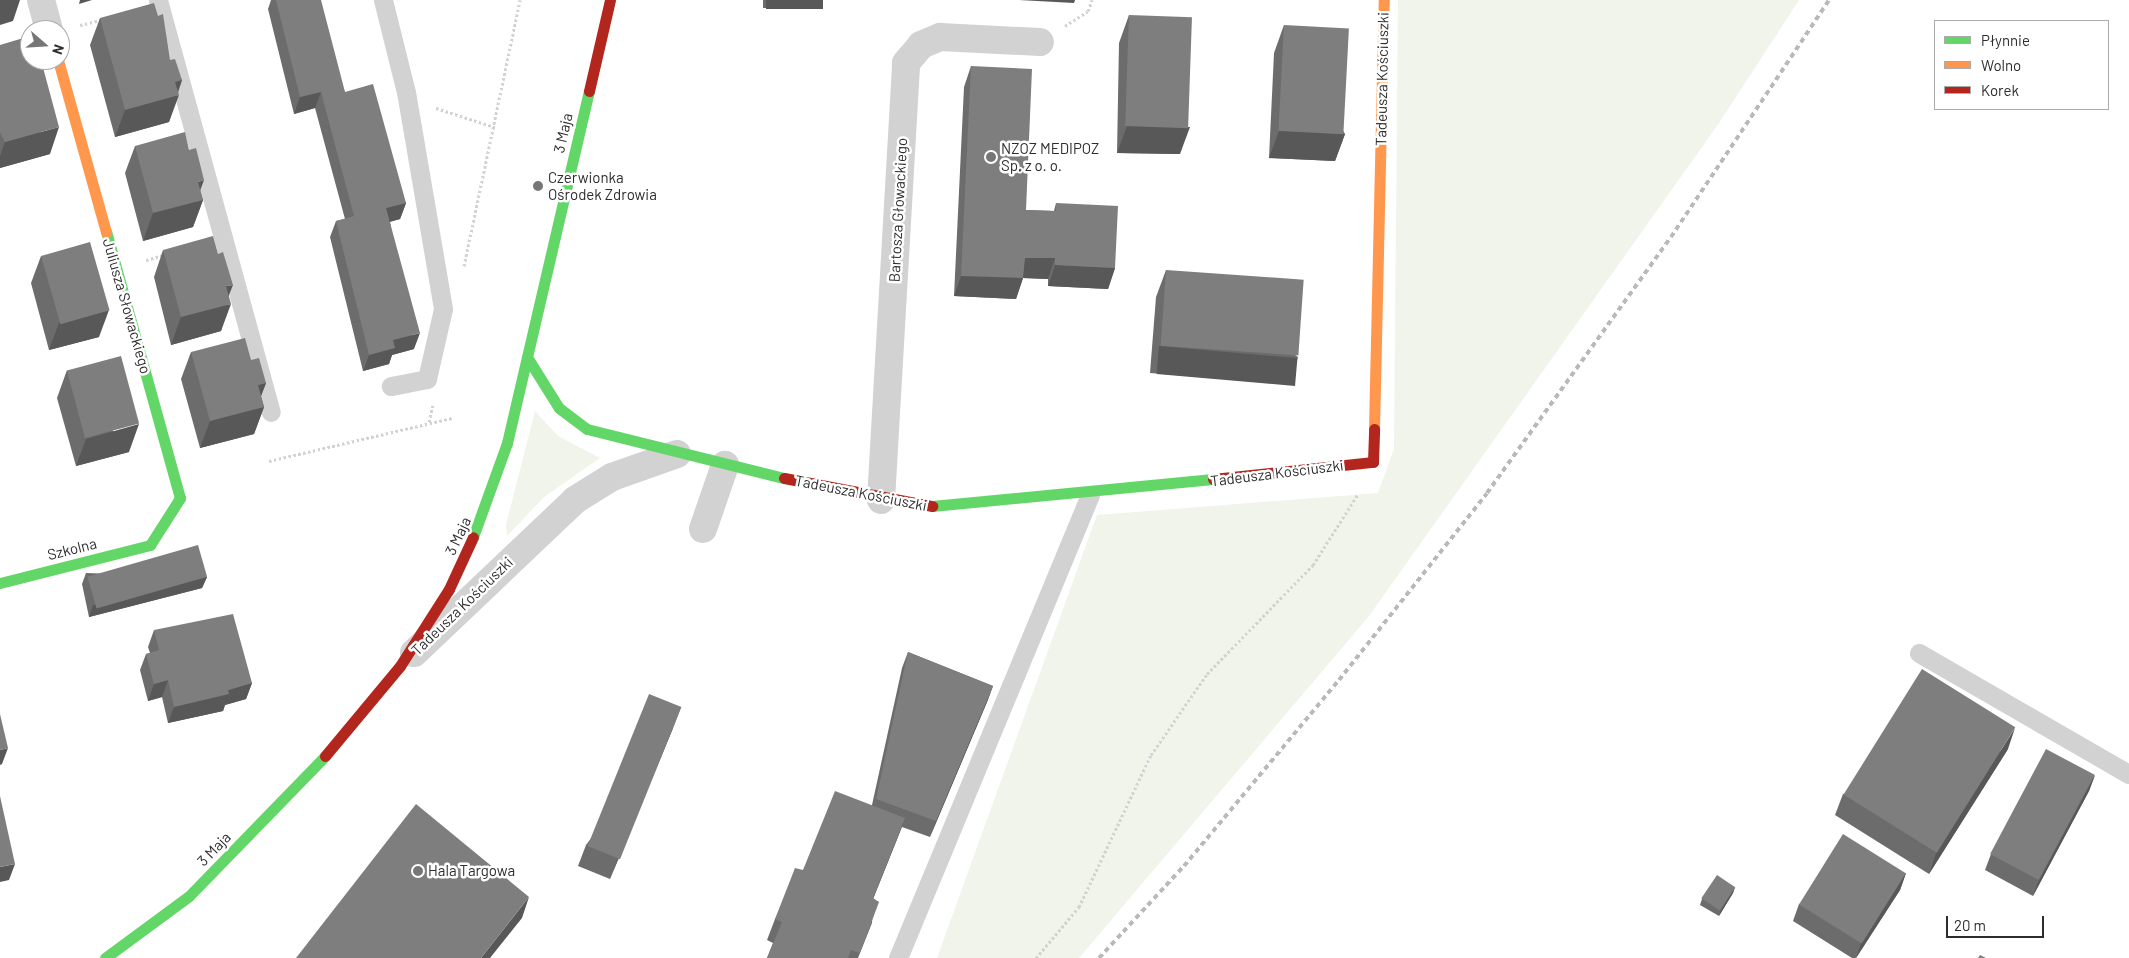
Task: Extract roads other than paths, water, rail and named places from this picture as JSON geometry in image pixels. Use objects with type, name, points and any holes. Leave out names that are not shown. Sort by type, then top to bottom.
[{"type":"street","points":[[41,0],[46,20]]},
{"type":"street","name":"3 Maja","points":[[105,958],[189,896],[321,760],[400,666],[444,597],[484,514],[527,357],[610,0]]},
{"type":"street","name":"Tadeusza Kościuszki","points":[[527,357],[559,408],[578,424],[676,454],[881,500],[940,508],[1090,495],[1373,462],[1384,0]]},
{"type":"street","name":"Bartosza Głowackiego","points":[[881,500],[906,63],[921,45],[940,37],[1040,42]]},
{"type":"street","name":"Juliusza Słowackiego","points":[[61,70],[180,498],[150,545]]},
{"type":"street","name":"Tadeusza Kościuszki","points":[[400,666],[574,500],[612,477],[676,454]]},
{"type":"street","points":[[703,529],[725,465]]},
{"type":"street","name":"Szkolna","points":[[0,583],[150,545]]},
{"type":"lane","points":[[158,0],[271,412]]},
{"type":"lane","points":[[383,0],[406,92],[442,309],[427,379],[391,386]]},
{"type":"lane","points":[[898,958],[1090,495]]},
{"type":"lane","points":[[1919,653],[2129,774]]},
{"type":"railway","points":[[1099,958],[1184,866],[1339,680],[1487,493],[1671,237],[1829,0]]},
{"type":"place","name":"NZOZ MEDIPOZ Sp. z o. o.","points":[[991,157]]},
{"type":"place","name":"Czerwionka Ośrodek Zdrowia","points":[[538,186]]},
{"type":"place","name":"Hala Targowa","points":[[418,871]]}]
